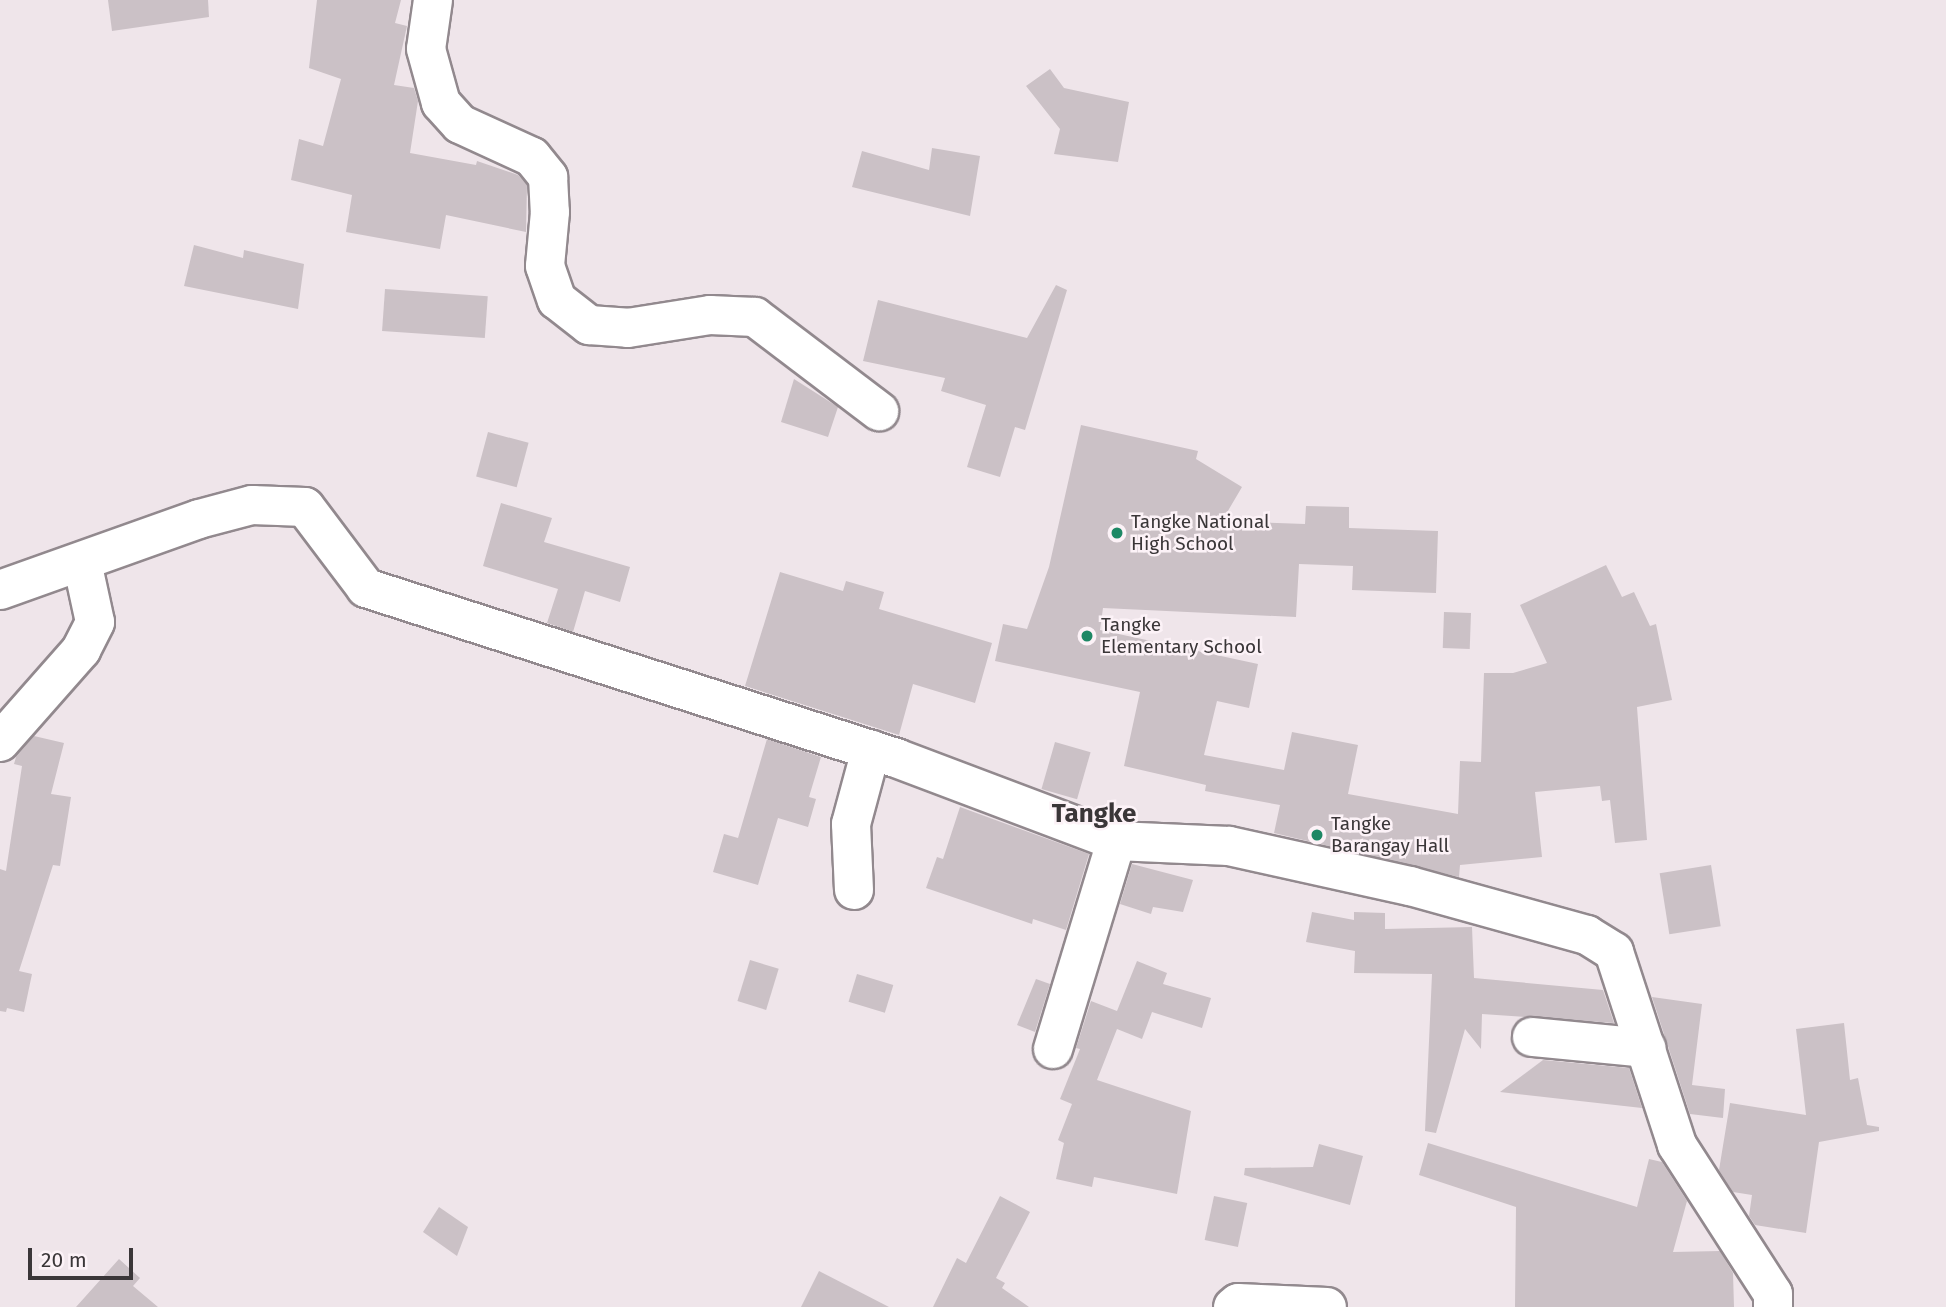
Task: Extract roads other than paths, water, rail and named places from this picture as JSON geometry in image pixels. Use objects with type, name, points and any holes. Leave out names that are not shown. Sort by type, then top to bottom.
[{"type":"street","points":[[433,0],[426,49],[441,103],[460,124],[533,158],[548,177],[550,212],[545,266],[557,300],[589,325],[628,328],[710,315],[755,317],[879,411]]},
{"type":"street","points":[[0,590],[199,519],[252,505],[305,507],[366,588],[871,750],[1116,841],[1229,846],[1410,886],[1587,934],[1614,952],[1677,1144],[1773,1294],[1773,1307]]},
{"type":"street","points":[[0,558],[65,569],[92,591],[95,622],[81,650],[0,742]]},
{"type":"street","points":[[854,890],[851,824],[871,750]]},
{"type":"street","points":[[1053,1049],[1116,841]]},
{"type":"street","points":[[1532,1037],[1646,1048]]},
{"type":"street","points":[[1233,1307],[1238,1303],[1327,1307]]},
{"type":"place","name":"Tangke National High School","points":[[1117,533]]},
{"type":"place","name":"Tangke Elementary School","points":[[1087,636]]},
{"type":"place","name":"Tangke Barangay Hall","points":[[1317,835]]},
{"type":"district","name":"Tangke","points":[[1094,814]]}]
